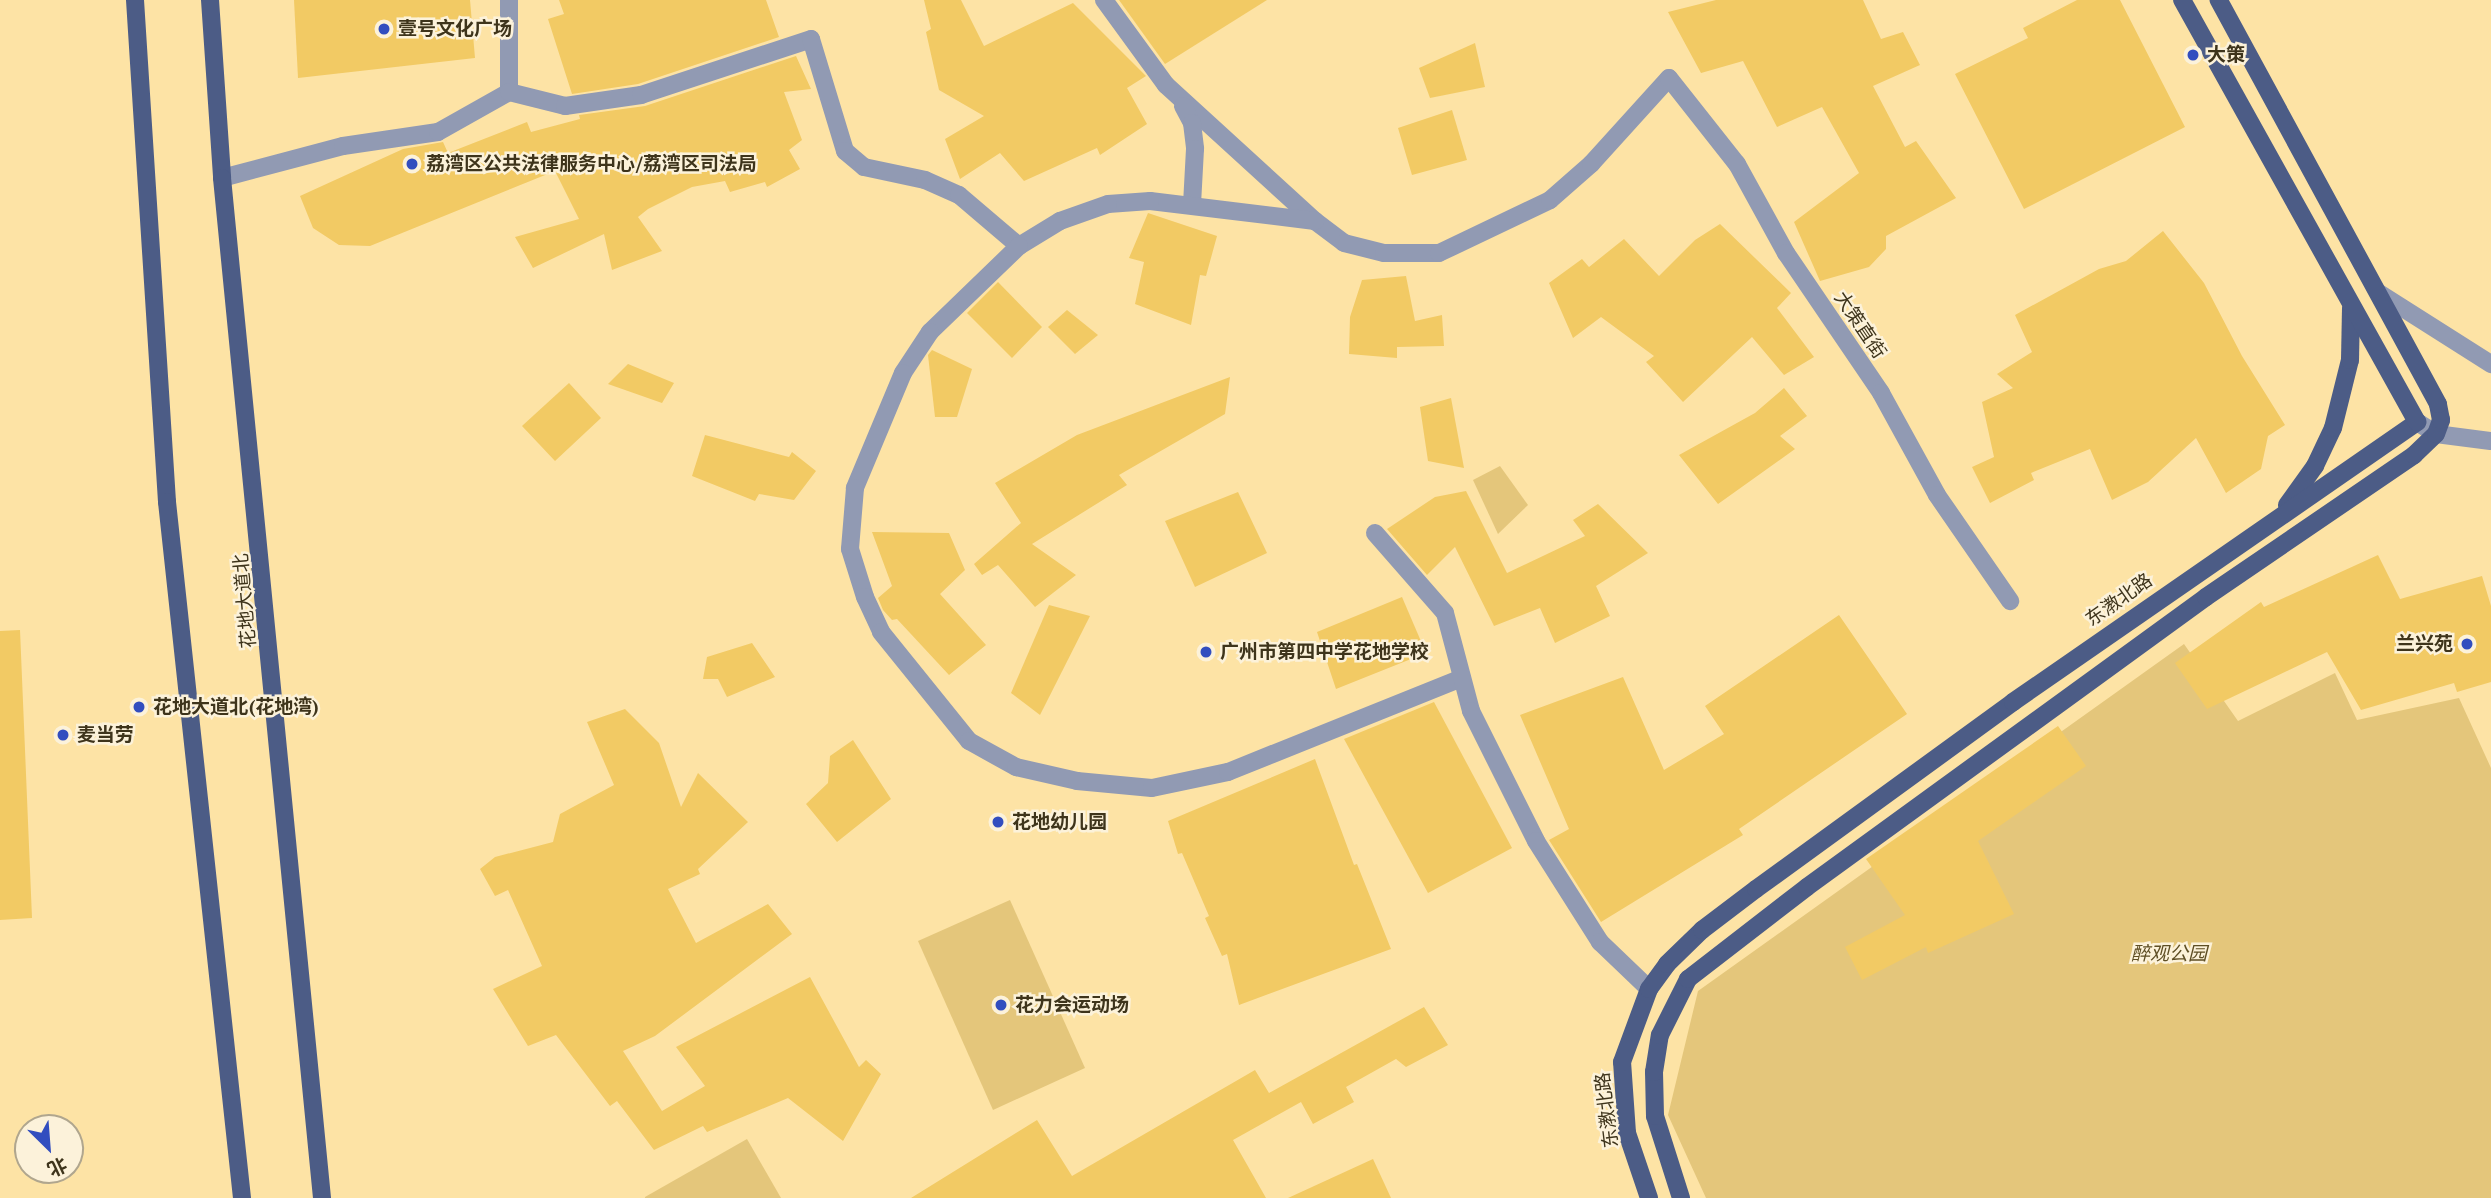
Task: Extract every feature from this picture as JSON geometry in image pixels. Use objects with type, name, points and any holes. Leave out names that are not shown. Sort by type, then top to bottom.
[{"type":"main road","points":[[135,0],[167,502],[242,1198]]},
{"type":"main road","name":"花地大道北","points":[[211,0],[222,178],[321,1198]]},
{"type":"main road","points":[[2182,0],[2351,308],[2417,422]]},
{"type":"main road","points":[[1681,1198],[1655,1116],[1654,1072],[1660,1035],[1688,979],[1807,887],[2206,597],[2414,455],[2435,434],[2441,419],[2438,404],[2219,0]]},
{"type":"main road","points":[[2279,516],[2315,466],[2333,428],[2350,360],[2351,308]]},
{"type":"main road","name":"东漖北路","points":[[1649,1198],[1628,1133],[1622,1062],[1649,989],[1702,930],[2095,643],[2417,422]]},
{"type":"street","points":[[509,0],[509,92]]},
{"type":"street","points":[[1104,0],[1142,55],[1179,98],[1315,221]]},
{"type":"street","points":[[222,178],[344,146],[438,132],[509,92],[565,106],[641,95],[811,39],[845,151],[864,167],[925,180],[959,195],[1019,246]]},
{"type":"street","name":"大策直街","points":[[1315,221],[1344,243],[1384,253],[1439,253],[1550,200],[1591,164],[1669,78],[1737,164],[1786,253],[1881,393],[1937,495],[2010,601]]},
{"type":"street","points":[[1179,98],[1192,123],[1195,149],[1192,205]]},
{"type":"street","points":[[1315,221],[1150,201],[1108,204],[1060,221],[1019,246],[930,332],[903,373],[855,488],[850,549],[870,609],[881,632],[969,741],[1016,767],[1077,781],[1152,788],[1228,772],[1462,678]]},
{"type":"street","points":[[2379,293],[2491,364]]},
{"type":"street","points":[[2417,422],[2435,434],[2491,441]]},
{"type":"street","points":[[1375,533],[1445,614],[1471,711],[1536,841],[1600,942],[1649,989]]},
{"type":"green space","points":[[1500,466],[1528,505],[1498,534],[1473,480]]},
{"type":"green space","name":"醉观公园","points":[[2184,644],[2238,721],[2335,673],[2357,720],[2459,698],[2491,768],[2491,1198],[1706,1198],[1668,1115],[1698,991]]},
{"type":"green space","name":"花力会运动场","points":[[1010,900],[1085,1068],[993,1110],[918,941]]},
{"type":"green space","points":[[747,1139],[781,1198],[645,1198],[645,1197]]},
{"type":"building","name":"壹号文化广场","points":[[294,0],[470,0],[475,58],[298,78]]},
{"type":"building","points":[[559,0],[766,0],[779,37],[638,84],[572,94],[548,19],[564,14]]},
{"type":"building","points":[[924,0],[961,0],[984,46],[1073,3],[1146,76],[1127,88],[1147,124],[1100,155],[1097,148],[1024,181],[1000,153],[960,179],[945,139],[984,116],[939,90],[926,32],[931,29]]},
{"type":"building","points":[[1119,0],[1267,0],[1165,64]]},
{"type":"building","points":[[1716,0],[1863,0],[1881,39],[1903,32],[1920,65],[1873,86],[1905,147],[1916,141],[1956,198],[1886,236],[1886,249],[1869,267],[1820,281],[1794,222],[1859,173],[1822,107],[1777,127],[1743,61],[1701,73],[1668,12]]},
{"type":"building","points":[[2077,0],[2120,0],[2185,127],[2024,209],[1955,74],[2028,38],[2023,28]]},
{"type":"building","points":[[1475,43],[1485,87],[1430,98],[1419,68]]},
{"type":"building","points":[[796,56],[811,89],[784,92],[802,140],[789,150],[800,169],[767,187],[765,182],[730,192],[725,181],[692,187],[648,209],[638,217],[662,251],[612,270],[604,234],[533,268],[515,237],[579,219],[555,171],[370,246],[339,245],[313,228],[300,196],[403,149],[443,142],[448,153],[527,122],[531,132],[580,119],[579,115],[645,106]]},
{"type":"building","points":[[1452,110],[1467,160],[1412,175],[1398,128]]},
{"type":"building","points":[[1148,213],[1217,236],[1206,276],[1200,275],[1191,325],[1135,304],[1144,262],[1129,258]]},
{"type":"building","points":[[1720,224],[1791,293],[1777,308],[1814,357],[1784,375],[1752,337],[1683,402],[1646,362],[1654,356],[1601,317],[1573,338],[1549,283],[1582,259],[1589,267],[1624,239],[1659,276],[1695,240]]},
{"type":"building","points":[[2163,231],[2204,283],[2242,356],[2285,425],[2268,436],[2261,469],[2226,493],[2196,438],[2148,482],[2112,500],[2090,449],[2031,473],[2034,480],[1990,503],[1972,467],[1994,457],[1982,402],[2013,388],[1997,374],[2032,352],[2015,315],[2099,269],[2126,261]]},
{"type":"building","points":[[1406,276],[1415,321],[1442,315],[1444,346],[1397,347],[1397,358],[1349,354],[1350,317],[1362,280]]},
{"type":"building","points":[[998,282],[1042,327],[1012,358],[967,313]]},
{"type":"building","points":[[1067,310],[1098,335],[1075,354],[1048,327]]},
{"type":"building","points":[[932,350],[972,369],[957,417],[935,417],[928,355]]},
{"type":"building","points":[[628,364],[674,383],[662,403],[608,384]]},
{"type":"building","points":[[1230,377],[1225,414],[1119,475],[1127,485],[1032,544],[1076,575],[1035,607],[998,565],[982,575],[974,564],[1021,523],[995,483],[1077,435]]},
{"type":"building","points":[[569,383],[601,418],[555,461],[522,426]]},
{"type":"building","points":[[1784,388],[1807,416],[1780,436],[1795,449],[1718,504],[1679,455],[1755,413]]},
{"type":"building","points":[[1451,398],[1464,468],[1428,461],[1420,407]]},
{"type":"building","points":[[705,435],[789,457],[792,452],[816,471],[794,500],[759,494],[755,501],[692,476]]},
{"type":"building","points":[[1466,491],[1507,573],[1585,536],[1573,520],[1598,504],[1648,553],[1596,586],[1610,616],[1555,643],[1540,608],[1494,626],[1455,547],[1427,575],[1387,529],[1435,497]]},
{"type":"building","points":[[1238,492],[1267,553],[1195,587],[1165,521]]},
{"type":"building","points":[[872,532],[949,533],[965,570],[940,594],[986,645],[949,675],[897,619],[892,620],[883,610],[878,598],[892,586]]},
{"type":"building","points":[[2378,555],[2400,599],[2482,576],[2491,606],[2491,682],[2457,692],[2454,683],[2361,710],[2327,652],[2207,709],[2175,663],[2261,602],[2264,607]]},
{"type":"building","points":[[1402,597],[1426,653],[1336,689],[1317,632]]},
{"type":"building","points":[[1049,605],[1090,616],[1040,715],[1011,693]]},
{"type":"building","points":[[1839,615],[1907,714],[1739,829],[1743,835],[1601,922],[1549,840],[1569,829],[1520,715],[1623,677],[1664,770],[1724,734],[1705,706]]},
{"type":"building","points":[[20,630],[32,918],[0,920],[0,631]]},
{"type":"building","points":[[752,643],[775,677],[727,697],[718,679],[703,679],[707,657]]},
{"type":"building","points":[[1434,702],[1512,848],[1428,893],[1344,739]]},
{"type":"building","points":[[625,709],[659,743],[681,807],[698,773],[748,822],[698,869],[700,874],[668,889],[696,943],[768,904],[792,934],[655,1036],[623,1051],[662,1111],[705,1086],[676,1047],[810,977],[859,1067],[866,1060],[881,1074],[843,1141],[788,1098],[707,1132],[703,1126],[654,1150],[617,1101],[610,1106],[556,1035],[528,1046],[493,989],[542,966],[508,890],[495,896],[480,869],[495,857],[553,842],[560,814],[614,785],[587,722]]},
{"type":"building","points":[[2058,726],[2086,766],[1978,841],[2014,914],[1928,953],[1926,947],[1862,980],[1845,947],[1905,915],[1866,859]]},
{"type":"building","points":[[853,740],[891,799],[837,842],[806,804],[828,783],[830,756]]},
{"type":"building","points":[[1315,759],[1354,865],[1357,864],[1391,949],[1239,1005],[1227,954],[1222,956],[1205,918],[1209,916],[1182,853],[1178,854],[1168,821]]},
{"type":"building","points":[[1424,1007],[1448,1045],[1406,1067],[1396,1059],[1346,1087],[1354,1102],[1313,1124],[1301,1102],[1233,1140],[1266,1198],[911,1198],[1037,1120],[1072,1176],[1255,1070],[1269,1093]]},
{"type":"building","points":[[1373,1159],[1391,1198],[1288,1198]]},
{"type":"place","name":"壹号文化广场","points":[[384,29]]},
{"type":"place","name":"大策","points":[[2193,55]]},
{"type":"place","name":"荔湾区公共法律服务中心/荔湾区司法局","points":[[412,164]]},
{"type":"place","name":"兰兴苑","points":[[2467,644]]},
{"type":"place","name":"广州市第四中学花地学校","points":[[1206,652]]},
{"type":"place","name":"花地大道北(花地湾)","points":[[139,707]]},
{"type":"place","name":"麦当劳","points":[[63,735]]},
{"type":"place","name":"花地幼儿园","points":[[998,822]]},
{"type":"place","name":"花力会运动场","points":[[1001,1005]]}]
